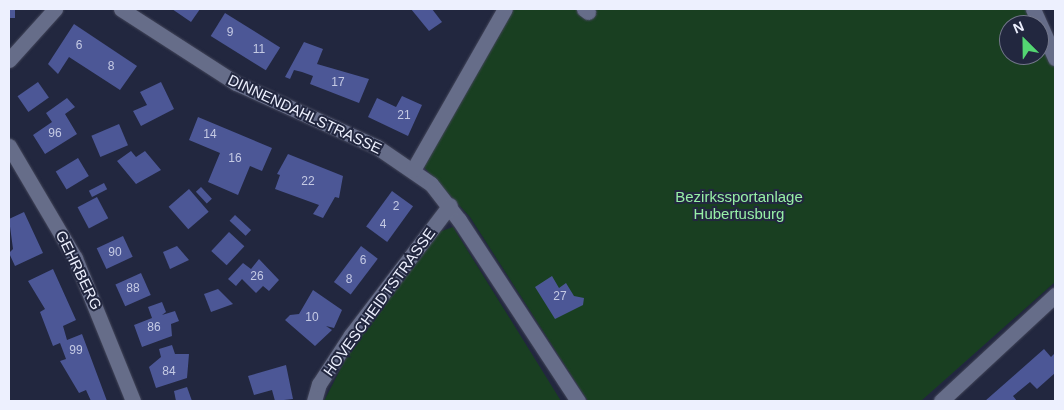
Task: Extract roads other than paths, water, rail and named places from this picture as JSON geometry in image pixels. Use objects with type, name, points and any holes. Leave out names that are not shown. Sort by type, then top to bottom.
[{"type":"street","points":[[9,60],[55,9]]},
{"type":"street","name":"DINNENDAHLSTRASSE","points":[[121,9],[236,83],[377,147],[413,170],[450,205],[578,401]]},
{"type":"street","points":[[413,170],[506,9]]},
{"type":"street","points":[[1033,9],[1055,58]]},
{"type":"street","name":"GEHRBERG","points":[[9,146],[75,258],[133,401]]},
{"type":"street","name":"HOVESCHEIDTSTRASSE","points":[[314,401],[319,384],[351,335],[450,205]]},
{"type":"street","points":[[941,401],[1055,295]]},
{"type":"park label","name":"Bezirkssportanlage Hubertusburg","points":[[739,204]]}]
